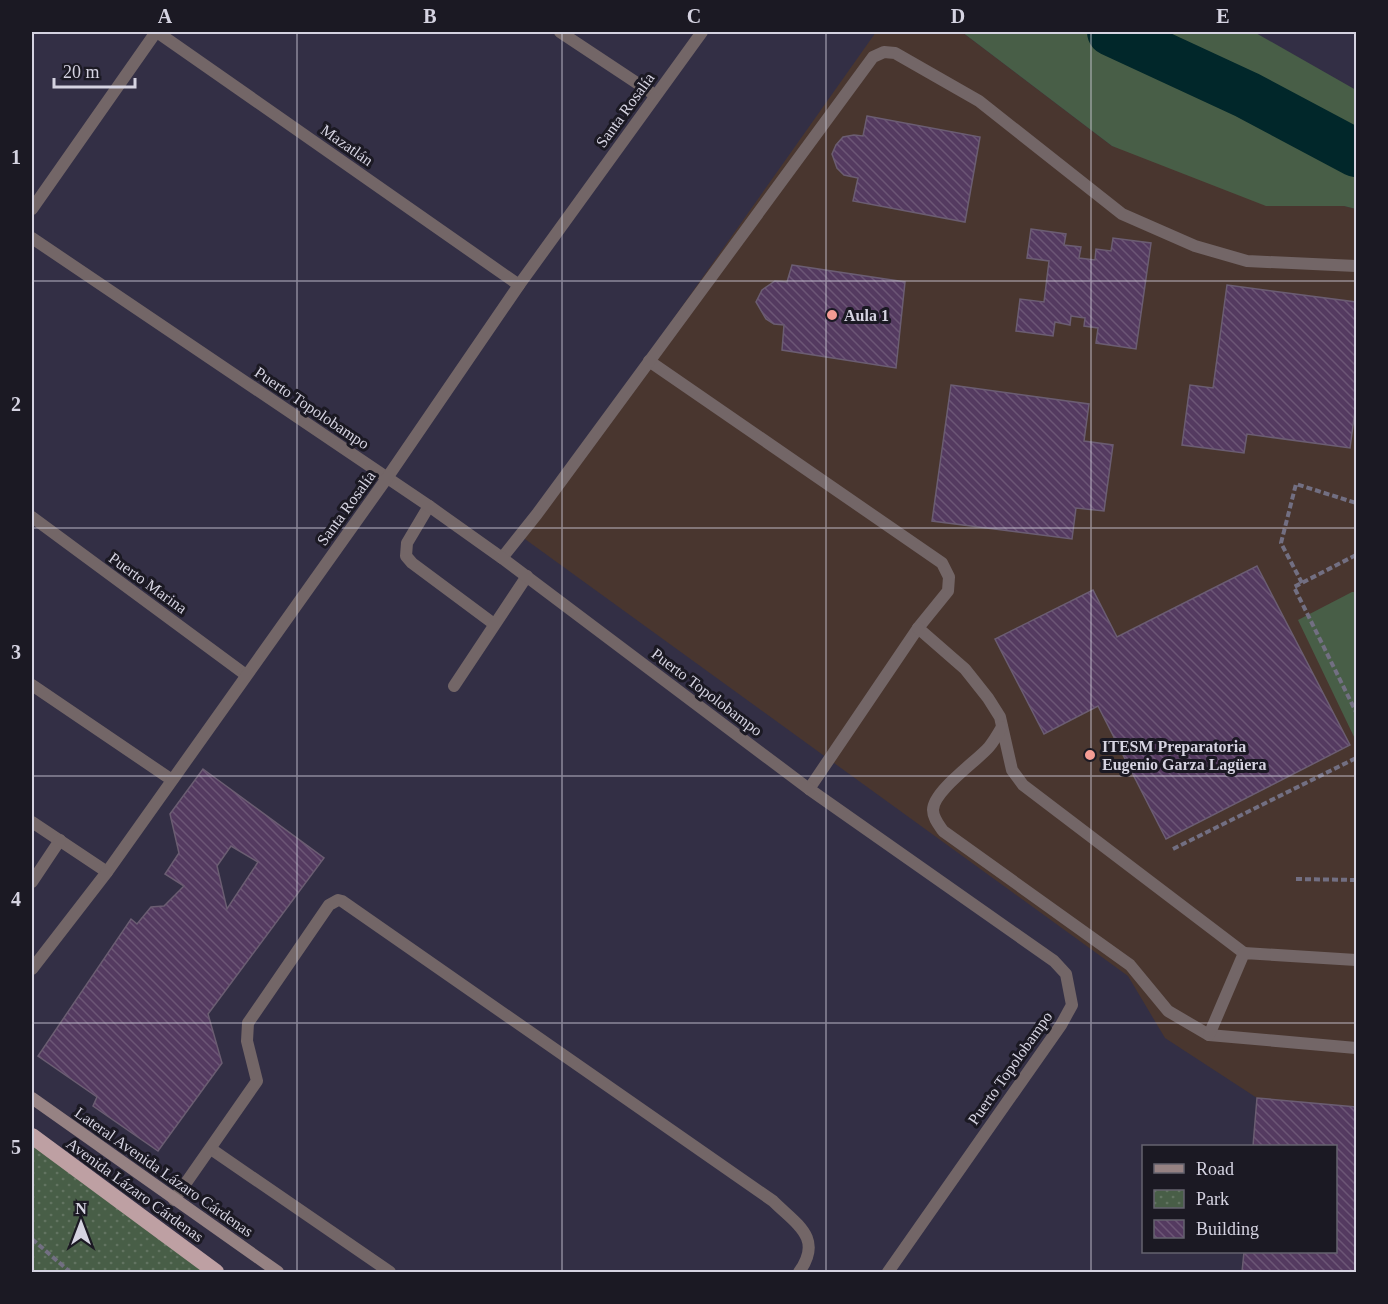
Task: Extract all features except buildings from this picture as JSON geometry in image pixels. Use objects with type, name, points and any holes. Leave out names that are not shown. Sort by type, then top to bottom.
[{"type":"highway","name":"Avenida Lázaro Cárdenas","points":[[32,1136],[216,1272]]},
{"type":"main road","name":"Lateral Avenida Lázaro Cárdenas","points":[[32,1098],[278,1272]]},
{"type":"street","points":[[32,209],[156,32]]},
{"type":"street","name":"Mazatlán","points":[[156,32],[519,285]]},
{"type":"street","points":[[560,32],[655,95]]},
{"type":"street","name":"Santa Rosalía","points":[[32,969],[107,872],[387,478],[519,285],[702,32]]},
{"type":"street","points":[[502,558],[537,514],[873,57],[884,52],[895,53],[979,101],[1122,214],[1195,246],[1247,261],[1356,266]]},
{"type":"street","name":"Puerto Topolobampo","points":[[32,238],[429,506],[527,576],[809,789],[1054,962],[1066,974],[1072,1005],[1061,1025],[888,1272]]},
{"type":"street","points":[[649,361],[942,563],[950,577],[948,591],[918,628],[809,789]]},
{"type":"street","points":[[429,506],[406,543],[406,556],[412,563],[494,624]]},
{"type":"street","name":"Puerto Marina","points":[[32,517],[246,675]]},
{"type":"street","points":[[454,686],[527,576]]},
{"type":"street","points":[[918,628],[965,669],[988,698],[1000,717],[1012,770],[1023,785],[1244,953],[1356,960]]},
{"type":"street","points":[[32,686],[172,780]]},
{"type":"street","points":[[1002,727],[988,748],[964,768],[935,801],[933,810],[943,831],[1130,965],[1168,1011],[1209,1035],[1356,1048]]},
{"type":"street","points":[[32,822],[107,872]]},
{"type":"street","points":[[32,882],[60,840]]},
{"type":"street","points":[[174,1200],[257,1081],[247,1041],[248,1023],[329,905],[338,900],[350,906],[772,1201],[802,1229],[809,1240],[809,1252],[799,1272]]},
{"type":"street","points":[[1209,1035],[1244,953]]},
{"type":"street","points":[[211,1149],[390,1272]]},
{"type":"path","points":[[1302,583],[1281,543],[1296,484],[1356,502]]},
{"type":"path","points":[[1356,555],[1294,587],[1356,712]]},
{"type":"path","points":[[1173,849],[1356,758]]},
{"type":"path","points":[[1296,879],[1356,880]]},
{"type":"path","points":[[32,1239],[70,1272]]},
{"type":"shaded area","name":"ITESM Preparatoria Eugenio Garza Lagüera","points":[[876,32],[962,32],[1112,146],[1356,209],[1356,1107],[1257,1098],[1165,1038],[1128,976],[518,534]]},
{"type":"green space","points":[[962,32],[1254,32],[1356,90],[1356,209],[1344,206],[1266,206],[1112,146]]},
{"type":"green space","points":[[1356,592],[1356,741],[1298,620]]},
{"type":"green space","points":[[32,1138],[207,1272],[32,1272]]},
{"type":"waterway","points":[[1111,32],[1247,95],[1356,153]]},
{"type":"place","name":"Aula 1","points":[[832,315]]},
{"type":"place","name":"ITESM Preparatoria Eugenio Garza Lagüera","points":[[1090,755]]}]
